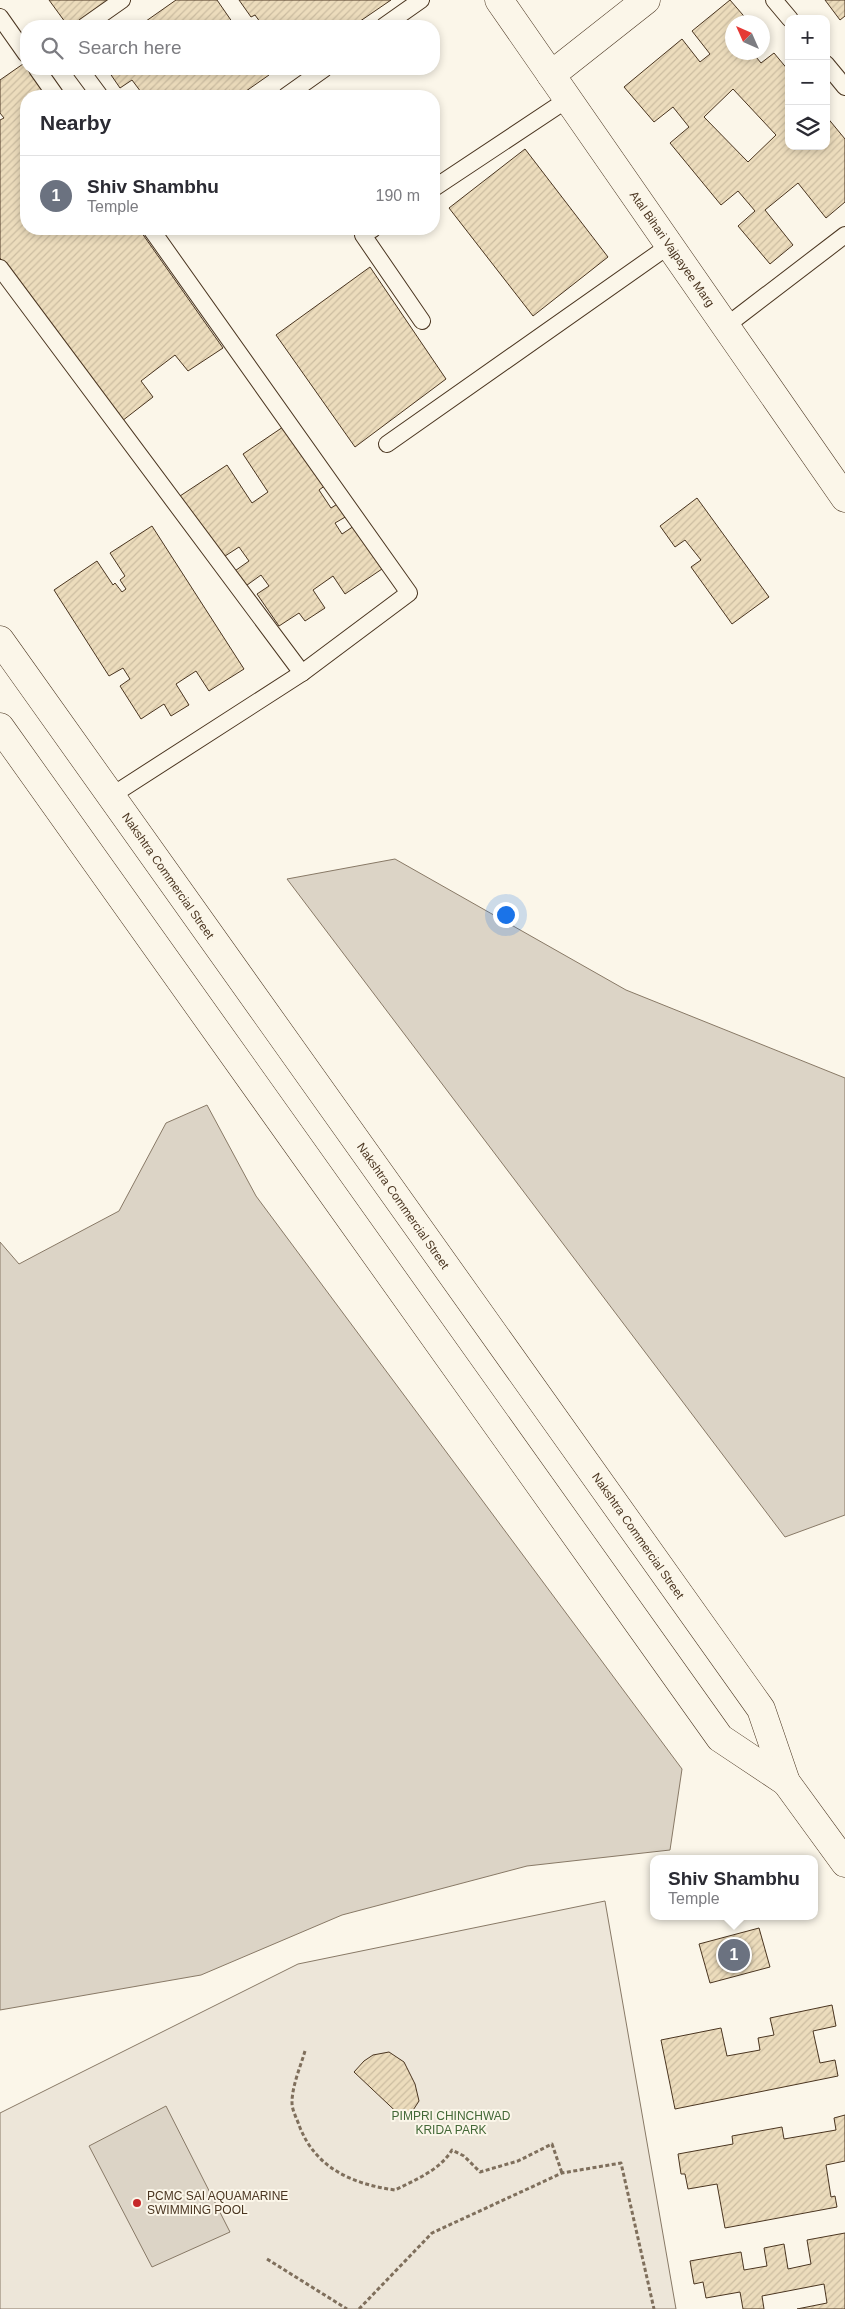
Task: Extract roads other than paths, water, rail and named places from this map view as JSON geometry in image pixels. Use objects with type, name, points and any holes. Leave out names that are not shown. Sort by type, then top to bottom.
[{"type":"street","name":"Atal Bihari Vajpayee Marg","points":[[499,0],[845,498]]},
{"type":"street","points":[[551,75],[646,0]]},
{"type":"street","name":"Nakshtra Commercial Street","points":[[0,640],[761,1709],[786,1782],[845,1864]]},
{"type":"street","name":"Nakshtra Commercial Street","points":[[0,727],[720,1738],[786,1782]]},
{"type":"lane","points":[[94,20],[122,0]]},
{"type":"lane","points":[[392,20],[420,0]]},
{"type":"lane","points":[[774,0],[787,15]]},
{"type":"lane","points":[[0,17],[20,45]]},
{"type":"lane","points":[[830,69],[845,87]]},
{"type":"lane","points":[[41,75],[52,90]]},
{"type":"lane","points":[[84,75],[96,90]]},
{"type":"lane","points":[[294,90],[316,75]]},
{"type":"lane","points":[[440,184],[568,99]]},
{"type":"lane","points":[[111,796],[302,673],[409,593],[154,235]]},
{"type":"lane","points":[[363,235],[422,321]]},
{"type":"lane","points":[[726,326],[845,235]]},
{"type":"lane","points":[[387,444],[670,245]]},
{"type":"lane","points":[[0,268],[302,673]]},
{"type":"place","name":"Shiv Shambhu","points":[[734,1955]]},
{"type":"place","name":"PCMC SAI AQUAMARINE SWIMMING POOL","points":[[137,2203]]},
{"type":"park label","name":"PIMPRI CHINCHWAD KRIDA PARK","points":[[451,2123]]}]
